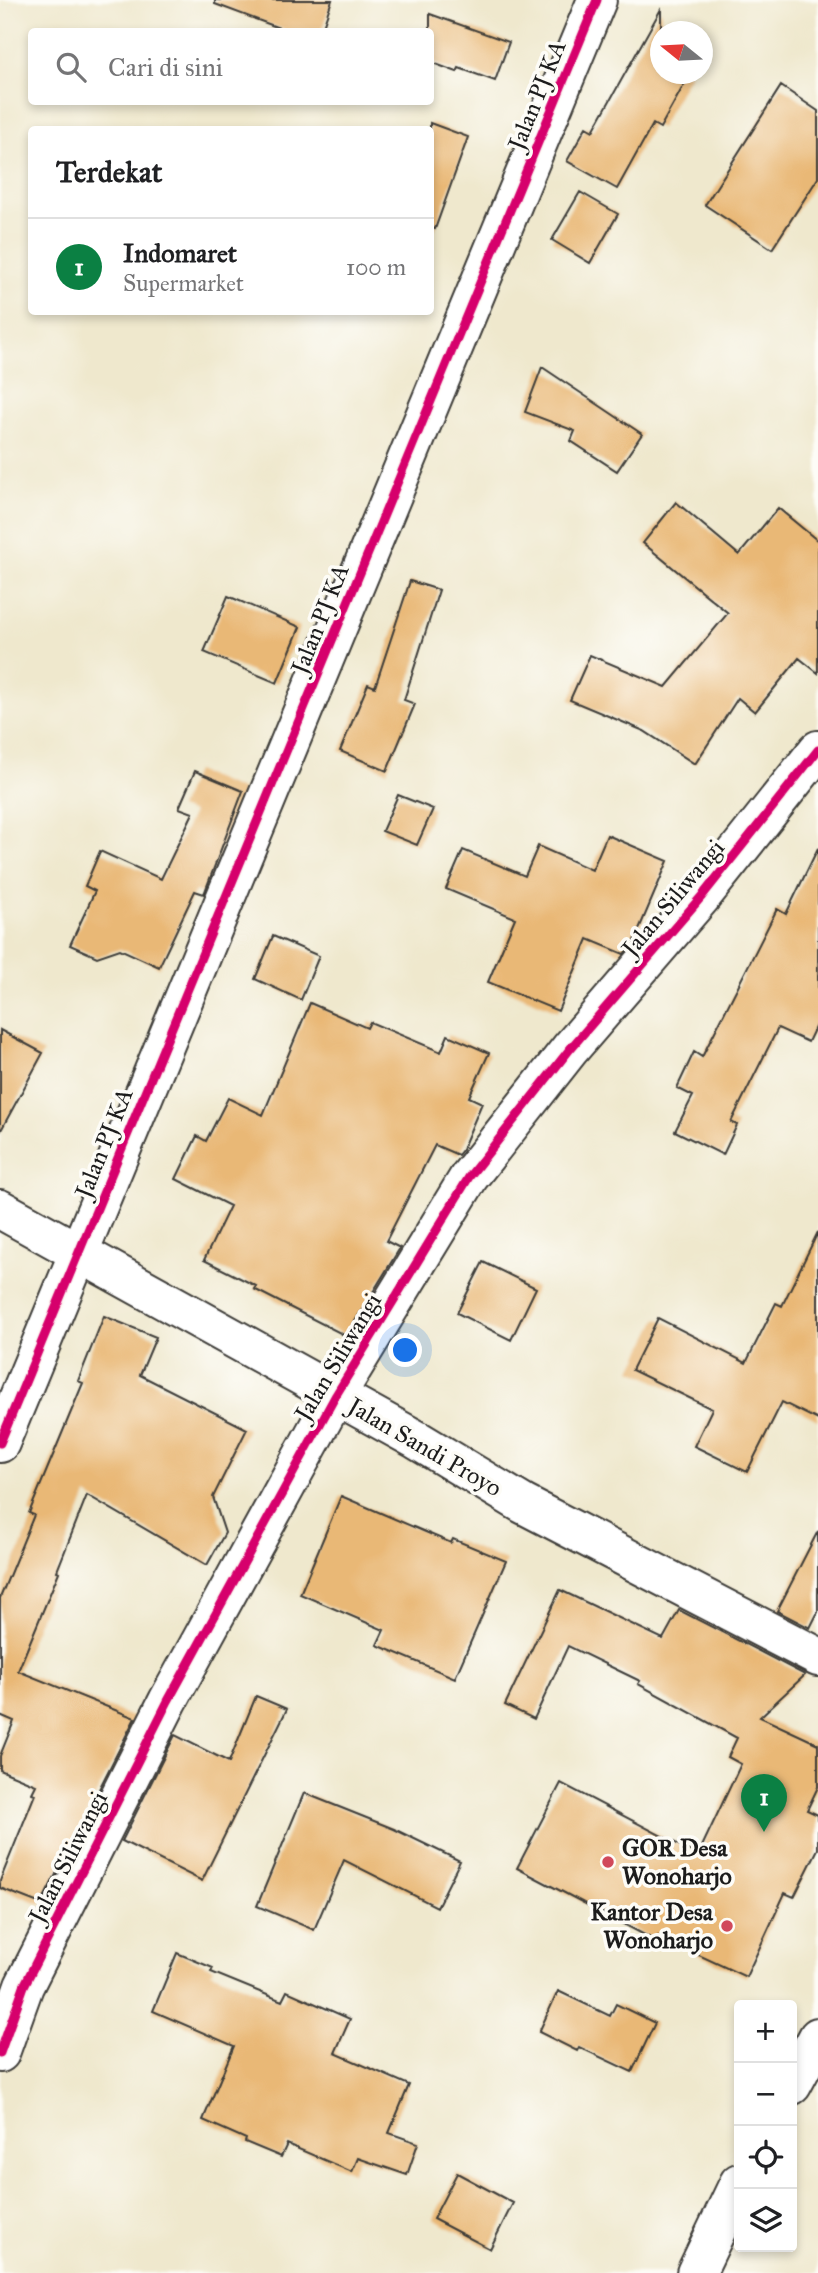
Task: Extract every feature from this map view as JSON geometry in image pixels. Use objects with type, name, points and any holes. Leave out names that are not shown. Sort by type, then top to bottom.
[{"type":"main road","name":"Jalan PJ KA","points":[[0,1443],[597,0]]},
{"type":"main road","name":"Jalan Siliwangi","points":[[0,2053],[24,1986],[168,1701],[336,1395],[469,1177],[570,1049],[702,896],[818,750]]},
{"type":"main road","name":"Jalan Sandi Proyo","points":[[0,1209],[416,1440],[523,1504],[818,1657]]},
{"type":"main road","points":[[797,2076],[818,2037]]},
{"type":"main road","points":[[696,2273],[736,2189]]},
{"type":"building","points":[[215,0],[332,0],[322,28],[279,28],[215,4]]},
{"type":"building","points":[[661,9],[661,21],[654,21]]},
{"type":"building","points":[[430,14],[509,42],[495,81],[459,68],[457,72],[434,63],[434,28],[430,28]]},
{"type":"building","points":[[650,29],[650,84],[684,84],[660,128],[653,124],[617,189],[567,161],[586,127],[593,131]]},
{"type":"building","points":[[781,86],[818,111],[818,178],[772,249],[705,205]]},
{"type":"building","points":[[430,123],[468,137],[435,229],[434,126],[430,126]]},
{"type":"building","points":[[580,192],[618,214],[590,263],[552,240]]},
{"type":"building","points":[[542,367],[642,434],[617,471],[571,441],[575,431],[525,412]]},
{"type":"building","points":[[676,502],[739,555],[778,508],[818,541],[818,673],[799,658],[755,712],[738,698],[695,764],[644,731],[570,700],[590,655],[666,687],[728,613],[643,543]]},
{"type":"building","points":[[410,581],[439,590],[404,700],[415,704],[387,771],[340,751],[368,684],[375,687]]},
{"type":"building","points":[[228,596],[300,627],[277,683],[204,652]]},
{"type":"building","points":[[195,771],[243,791],[204,894],[195,891],[159,967],[120,949],[97,957],[70,945],[95,891],[85,886],[100,851],[161,879],[193,813],[179,808]]},
{"type":"building","points":[[398,795],[433,809],[417,845],[382,831]]},
{"type":"building","points":[[607,835],[668,861],[634,941],[624,954],[588,939],[558,1011],[488,982],[515,918],[446,889],[463,850],[525,876],[538,846],[592,870]]},
{"type":"building","points":[[818,848],[818,1021],[808,1042],[778,1028],[731,1122],[737,1125],[723,1155],[675,1131],[693,1096],[677,1088],[694,1052],[702,1057],[777,909],[786,914]]},
{"type":"building","points":[[273,936],[319,956],[301,1000],[255,979]]},
{"type":"building","points":[[310,1003],[367,1028],[370,1022],[441,1052],[448,1035],[489,1053],[469,1097],[482,1103],[462,1150],[458,1155],[435,1145],[386,1241],[400,1248],[346,1336],[204,1260],[230,1206],[176,1179],[197,1136],[206,1141],[228,1098],[263,1115]]},
{"type":"building","points":[[0,1030],[43,1053],[0,1132]]},
{"type":"building","points":[[818,1232],[818,1420],[782,1402],[747,1472],[694,1446],[712,1409],[632,1370],[658,1318],[746,1363],[776,1303],[782,1306]]},
{"type":"building","points":[[483,1262],[536,1288],[511,1340],[457,1313]]},
{"type":"building","points":[[104,1316],[156,1337],[140,1375],[247,1429],[213,1497],[225,1533],[207,1565],[87,1495],[18,1671],[135,1718],[41,1904],[0,1888],[0,1881],[35,1794],[32,1793],[36,1785],[0,1770],[0,1756],[14,1721],[0,1715],[0,1598],[34,1515],[29,1513],[83,1383],[78,1381]]},
{"type":"building","points":[[341,1496],[451,1543],[453,1539],[506,1561],[455,1678],[377,1645],[384,1630],[300,1594]]},
{"type":"building","points":[[818,1531],[818,1612],[810,1628],[777,1611]]},
{"type":"building","points":[[560,1590],[663,1639],[679,1610],[805,1675],[760,1717],[818,1744],[818,1787],[807,1810],[818,1815],[818,1849],[794,1897],[785,1893],[746,1977],[658,1936],[656,1941],[517,1868],[561,1783],[698,1855],[741,1764],[728,1757],[737,1738],[638,1684],[640,1681],[568,1646],[534,1719],[505,1705]]},
{"type":"building","points":[[256,1696],[287,1709],[202,1881],[122,1841],[175,1735],[229,1762]]},
{"type":"building","points":[[304,1793],[394,1829],[460,1861],[437,1907],[344,1860],[314,1930],[257,1906]]},
{"type":"building","points":[[177,1953],[213,1968],[211,1972],[282,2001],[287,1991],[350,2019],[335,2053],[409,2085],[389,2133],[418,2143],[407,2175],[358,2158],[352,2172],[287,2144],[281,2157],[203,2120],[234,2046],[153,2011]]},
{"type":"building","points":[[558,1991],[610,2016],[616,2004],[655,2023],[632,2072],[579,2047],[577,2051],[539,2032]]},
{"type":"building","points":[[457,2173],[513,2203],[490,2249],[433,2219]]},
{"type":"cycle path","points":[[0,1443],[597,0]]},
{"type":"cycle path","points":[[0,2053],[24,1986],[168,1701],[336,1395],[469,1177],[570,1049],[702,896],[818,750]]},
{"type":"place","name":"Indomaret","points":[[764,1832]]},
{"type":"place","name":"GOR Desa Wonoharjo","points":[[608,1862]]},
{"type":"place","name":"Kantor Desa Wonoharjo","points":[[727,1926]]}]
